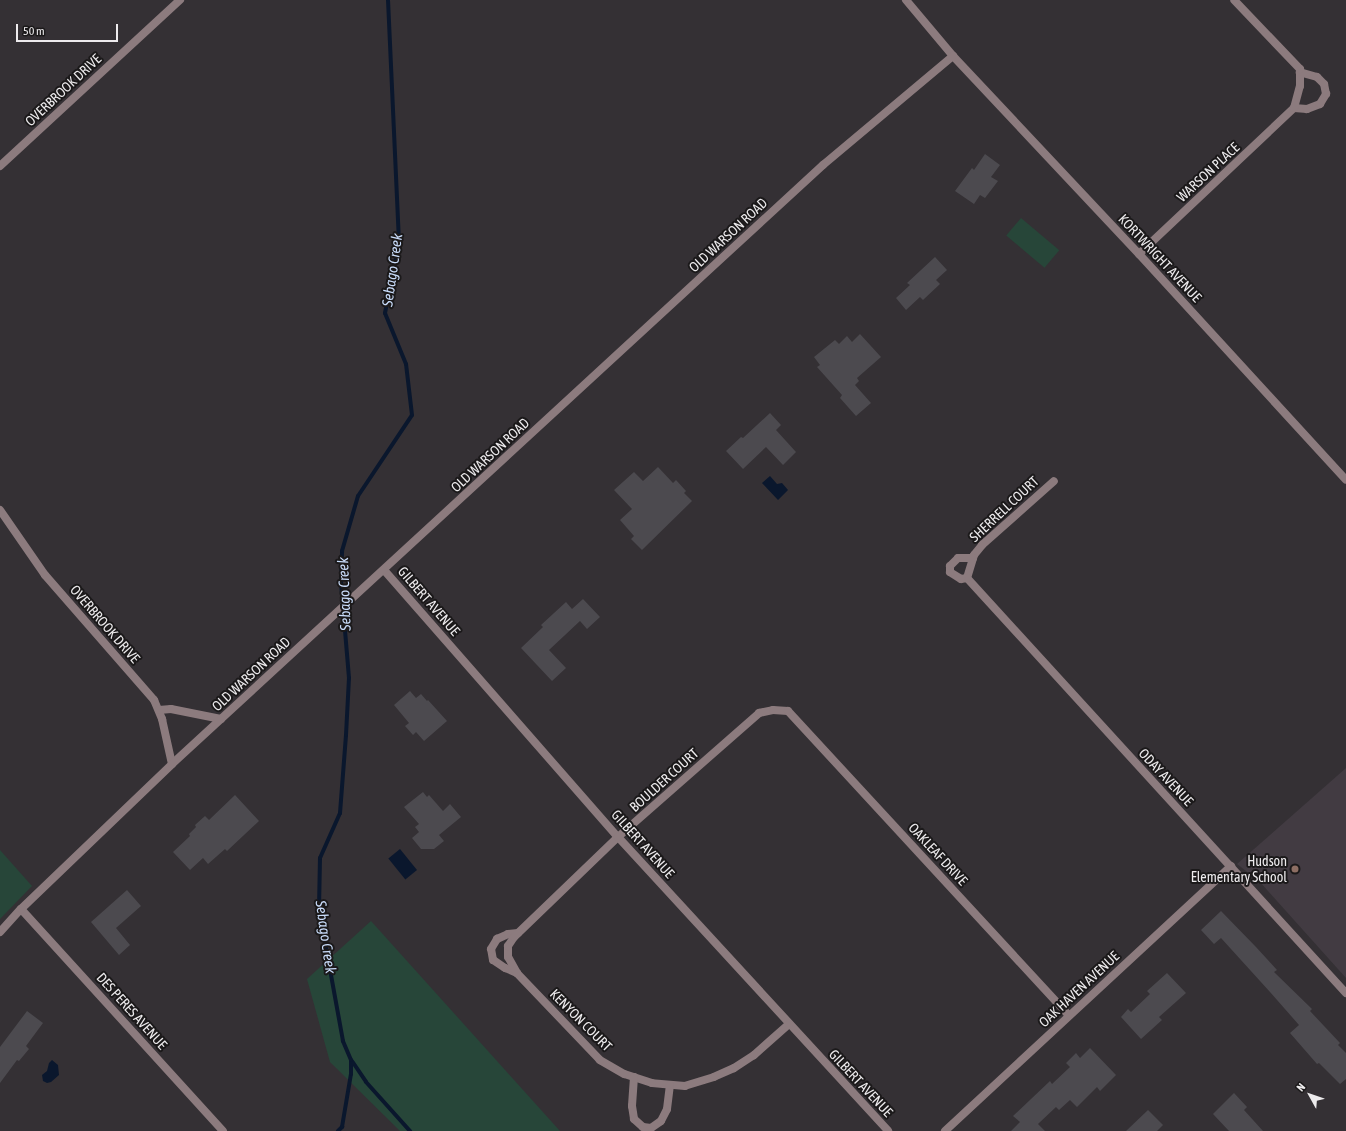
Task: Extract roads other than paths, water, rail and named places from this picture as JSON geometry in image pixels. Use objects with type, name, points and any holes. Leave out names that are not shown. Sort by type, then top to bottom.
[{"type":"street","name":"OVERBROOK DRIVE","points":[[0,166],[180,0]]},
{"type":"street","points":[[906,0],[952,56]]},
{"type":"street","points":[[1234,0],[1300,70],[1300,72],[1300,86],[1294,108],[1307,108],[1320,104],[1326,94],[1324,84],[1316,77],[1300,72]]},
{"type":"street","name":"KORTWRIGHT AVENUE","points":[[952,56],[1139,254],[1346,480]]},
{"type":"street","name":"OLD WARSON ROAD","points":[[0,932],[21,909],[172,764],[354,596],[823,165],[952,56]]},
{"type":"street","name":"WARSON PLACE","points":[[1139,254],[1294,108]]},
{"type":"street","name":"SHERRELL COURT","points":[[973,558],[958,558],[950,566],[950,572],[961,579],[967,578],[973,558],[982,545],[1054,481]]},
{"type":"street","name":"OVERBROOK DRIVE","points":[[0,510],[45,575],[154,700],[162,719],[172,764]]},
{"type":"street","name":"GILBERT AVENUE","points":[[384,570],[618,837],[888,1131]]},
{"type":"street","name":"ODAY AVENUE","points":[[967,578],[1346,993]]},
{"type":"street","points":[[159,710],[171,709],[221,719]]},
{"type":"street","name":"BOULDER COURT","points":[[516,935],[618,837],[759,712],[773,710],[788,711]]},
{"type":"street","name":"OAKLEAF DRIVE","points":[[788,711],[1069,1015]]},
{"type":"street","name":"OAK HAVEN AVENUE","points":[[945,1131],[1231,866]]},
{"type":"street","name":"DES PERES AVENUE","points":[[21,909],[223,1131]]},
{"type":"street","name":"KENYON COURT","points":[[517,973],[505,968],[493,960],[491,949],[497,939],[508,934],[516,935],[508,946],[508,956],[517,973],[600,1060],[624,1074],[652,1082],[685,1086],[734,1068],[754,1055],[789,1024]]},
{"type":"street","points":[[634,1077],[632,1106],[634,1119],[643,1127],[652,1128],[661,1120],[667,1109],[670,1084]]},
{"type":"water","points":[[770,476],[777,484],[782,483],[788,490],[778,500],[762,483]]},
{"type":"water","points":[[400,849],[417,870],[405,879],[388,858]]},
{"type":"water","points":[[52,1060],[58,1065],[59,1075],[51,1082],[47,1083],[43,1081],[42,1075],[47,1071],[49,1063]]},
{"type":"waterway","name":"Sebago Creek","points":[[338,1131],[342,1127],[351,1074],[351,1060],[343,1041],[319,909],[320,858],[340,813],[346,735],[349,678],[341,582],[342,551],[358,496],[412,415],[406,364],[385,313],[399,242],[388,0]]},
{"type":"waterway","points":[[352,1061],[366,1082],[410,1131]]},
{"type":"place","name":"Hudson Elementary School","points":[[1295,869]]}]
